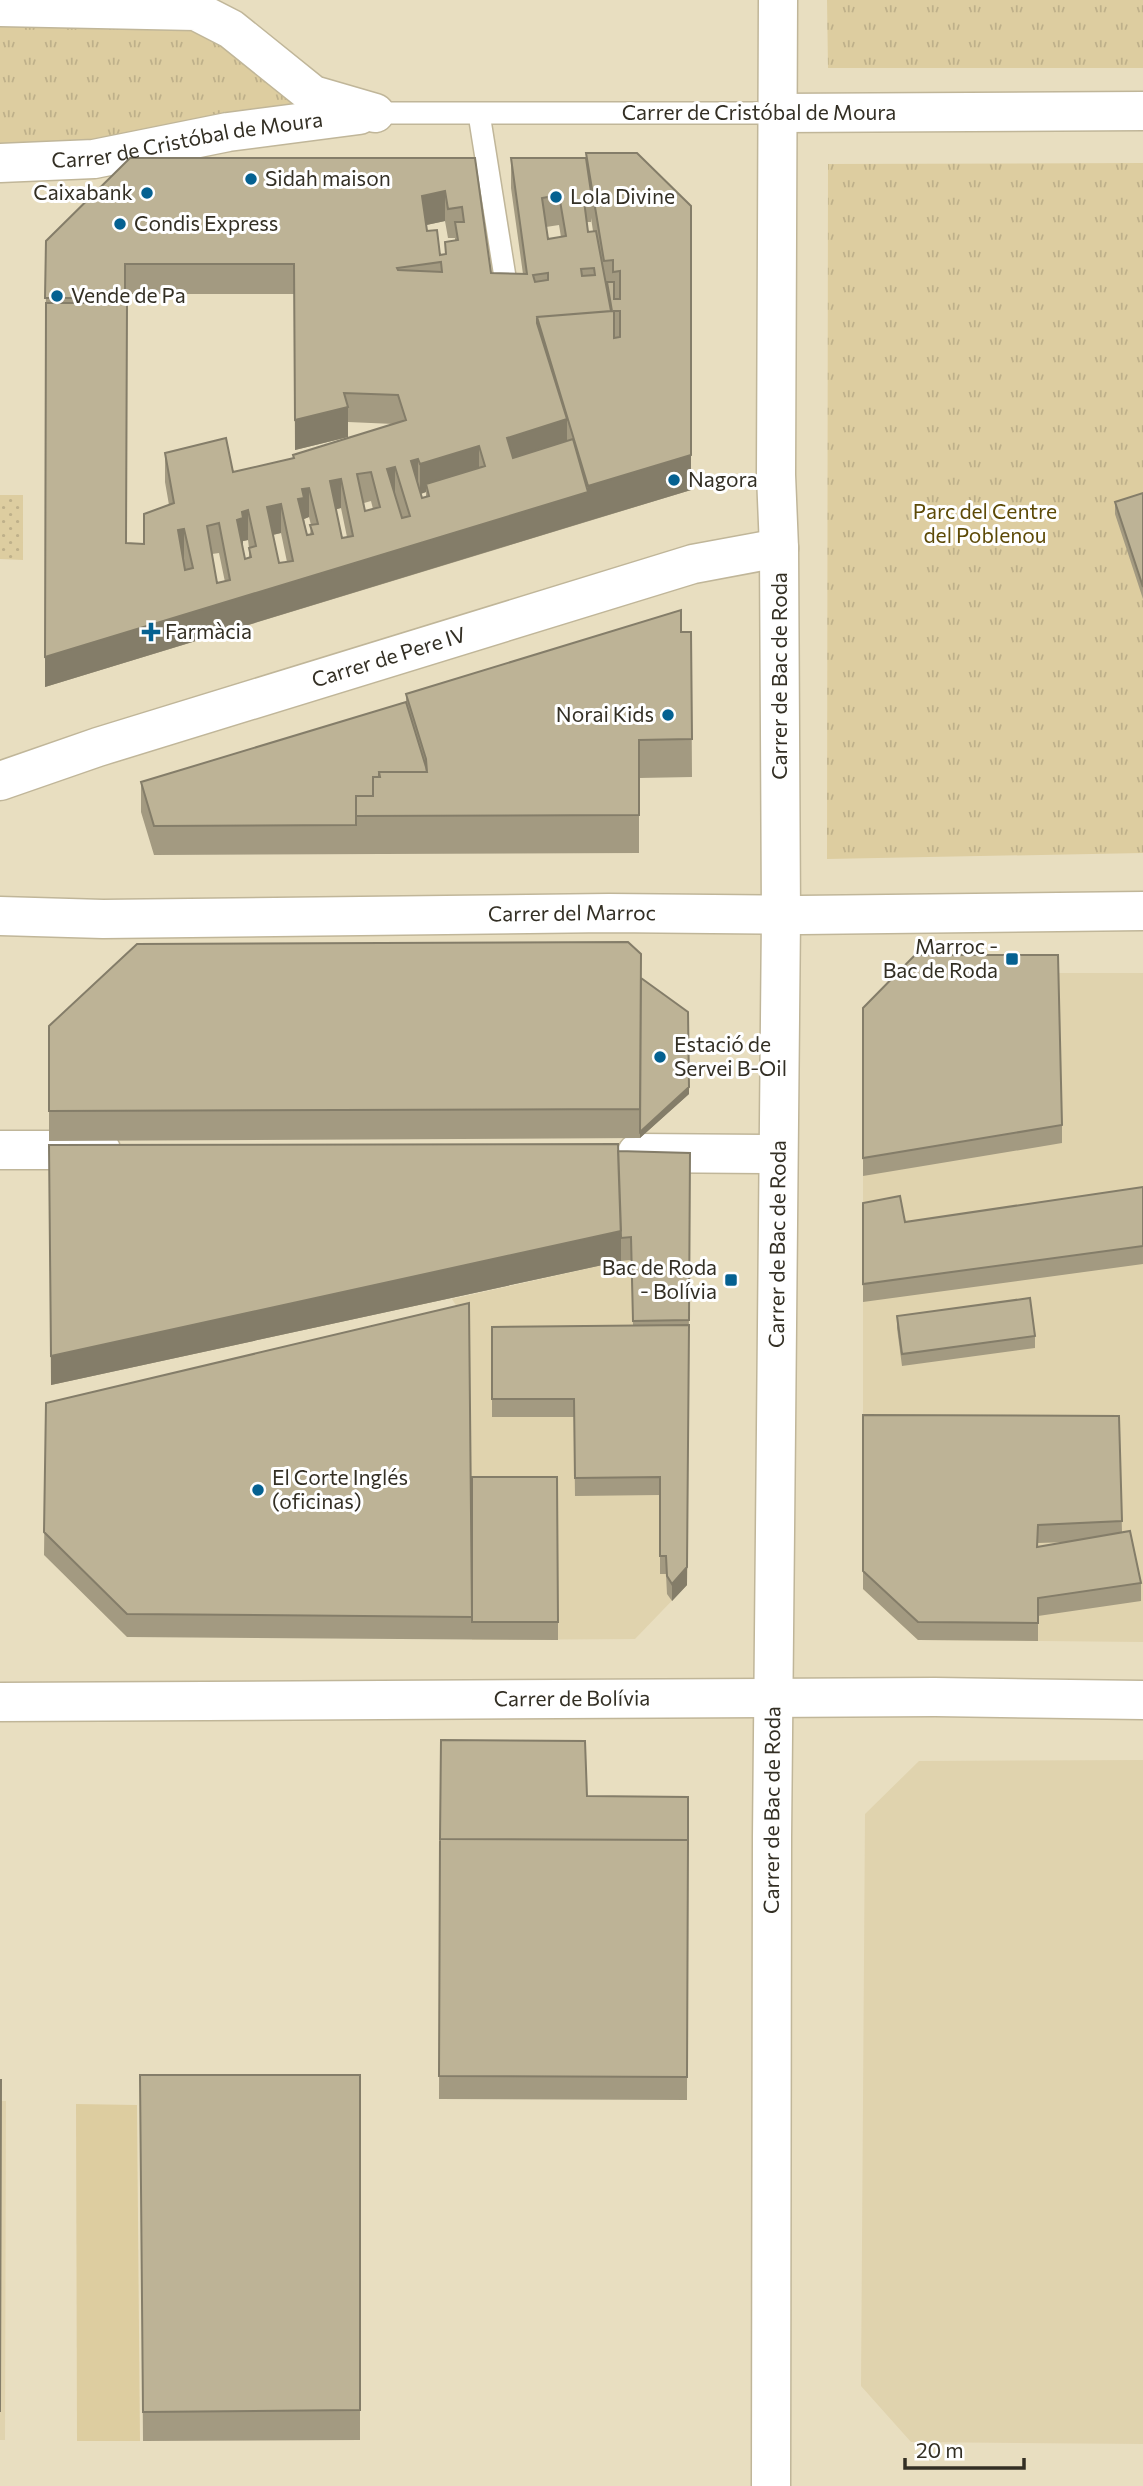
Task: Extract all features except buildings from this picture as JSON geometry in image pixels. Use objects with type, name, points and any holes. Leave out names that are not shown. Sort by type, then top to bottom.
[{"type":"street","name":"Carrer de Bac de Roda","points":[[771,2486],[781,916],[779,548],[776,475],[778,0]]},
{"type":"street","name":"Carrer de Cristóbal de Moura","points":[[0,7],[196,11],[232,29],[313,95],[375,113]]},
{"type":"street","name":"Carrer de Cristóbal de Moura","points":[[779,113],[1143,111]]},
{"type":"street","name":"Carrer de Cristóbal de Moura","points":[[0,163],[94,159],[228,132],[375,113]]},
{"type":"street","name":"Carrer de Pere IV","points":[[0,781],[98,747],[693,564],[779,548]]},
{"type":"street","name":"Carrer del Marroc","points":[[0,916],[103,919],[609,913],[781,916],[1143,911]]},
{"type":"street","points":[[0,1150],[133,1151]]},
{"type":"street","points":[[604,1153],[778,1154]]},
{"type":"street","name":"Carrer de Bolívia","points":[[0,1702],[935,1697],[1143,1700]]},
{"type":"lane","name":"Carrer de Cristóbal de Moura","points":[[375,113],[779,113]]},
{"type":"lane","points":[[479,114],[509,304]]},
{"type":"shaded area","points":[[915,973],[1143,973],[1143,1642],[918,1640],[863,1589],[863,1026]]},
{"type":"shaded area","points":[[690,1175],[687,1585],[635,1639],[472,1640],[469,1326],[452,1299],[621,1261]]},
{"type":"shaded area","points":[[1143,1760],[1143,2444],[911,2442],[861,2386],[865,1814],[919,1761]]},
{"type":"shaded area","points":[[0,2101],[6,2101],[5,2440],[0,2440]]},
{"type":"green space","points":[[827,0],[1143,0],[1143,68],[828,68]]},
{"type":"green space","points":[[0,17],[191,18],[310,109],[0,158]]},
{"type":"green space","name":"Parc del Centre del Poblenou","points":[[1143,163],[1143,853],[827,859],[828,164]]},
{"type":"green space","points":[[0,495],[23,495],[23,560],[0,559]]},
{"type":"green space","points":[[76,2104],[137,2105],[140,2441],[77,2441]]},
{"type":"place","name":"Sidah maison","points":[[251,179]]},
{"type":"place","name":"Caixabank","points":[[147,193]]},
{"type":"place","name":"Lola Divine","points":[[556,197]]},
{"type":"place","name":"Condis Express","points":[[120,224]]},
{"type":"place","name":"Vende de Pa","points":[[57,296]]},
{"type":"place","name":"Nagora","points":[[674,480]]},
{"type":"place","name":"Farmàcia","points":[[151,632]]},
{"type":"place","name":"Norai Kids","points":[[668,715]]},
{"type":"place","name":"Marroc - Bac de Roda","points":[[1012,959]]},
{"type":"place","name":"Estació de Servei B-Oil","points":[[660,1057]]},
{"type":"place","name":"Bac de Roda - Bolívia","points":[[731,1280]]},
{"type":"place","name":"El Corte Inglés (oficinas)","points":[[258,1490]]}]
